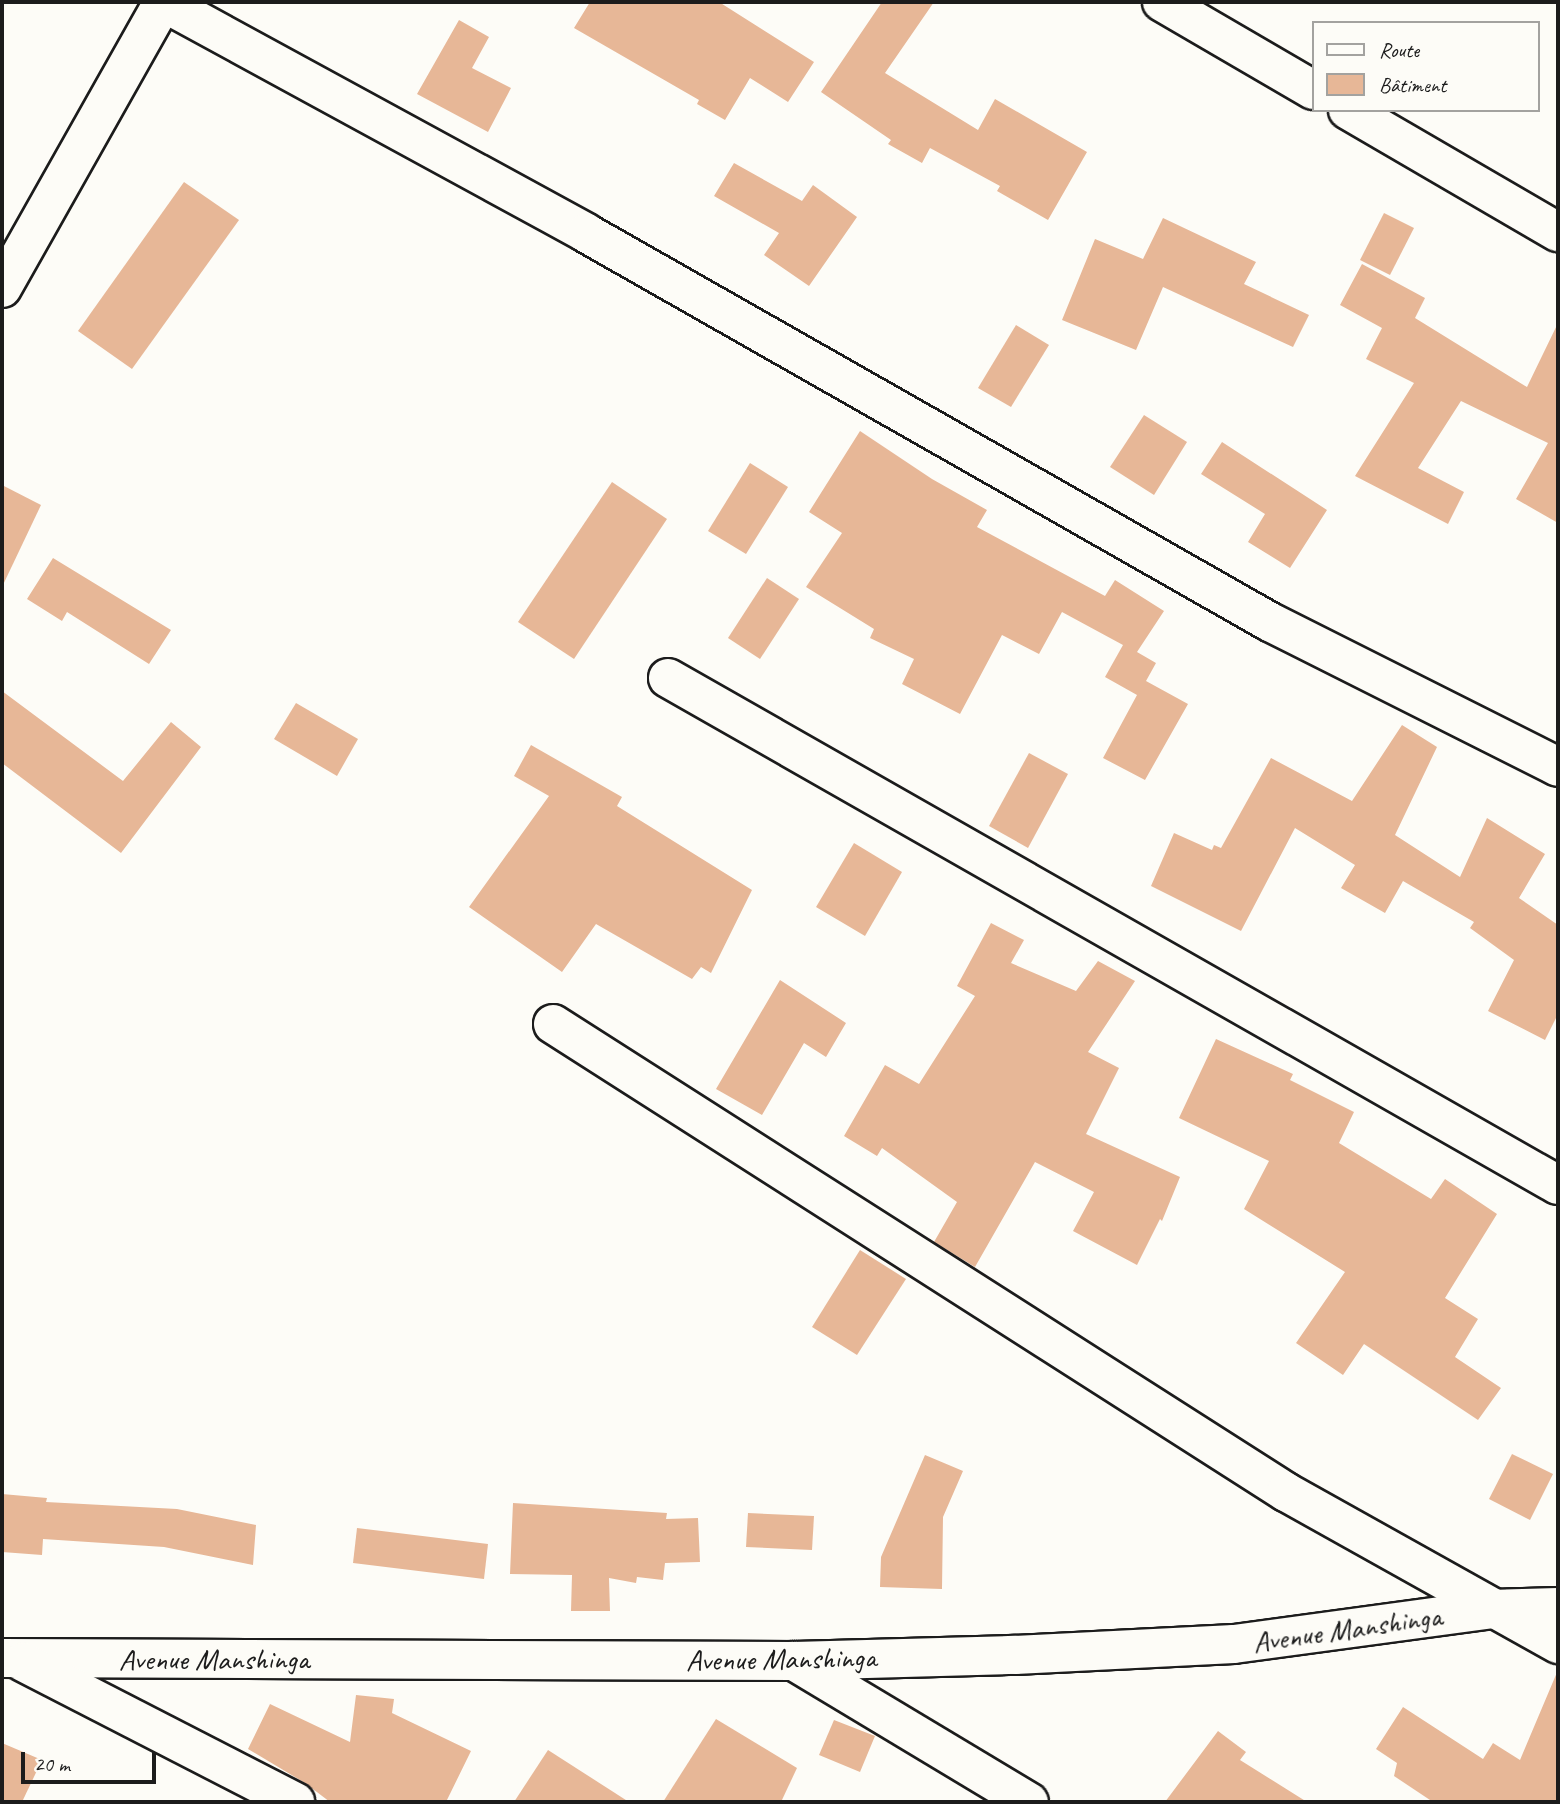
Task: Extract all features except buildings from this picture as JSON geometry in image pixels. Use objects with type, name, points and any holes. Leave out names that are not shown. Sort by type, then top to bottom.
[{"type":"street","points":[[2,288],[163,2],[586,233],[1270,622],[1558,768]]},
{"type":"street","points":[[1162,2],[1312,89]]},
{"type":"street","points":[[1352,112],[1558,232]]},
{"type":"street","points":[[668,678],[1558,1185]]},
{"type":"street","points":[[553,1024],[1286,1492],[1558,1644]]},
{"type":"street","name":"Avenue Manshinga","points":[[8,1658],[794,1661],[1234,1644],[1492,1609],[1558,1607]]},
{"type":"street","points":[[8,1658],[295,1802]]},
{"type":"street","points":[[794,1661],[1028,1802]]}]
